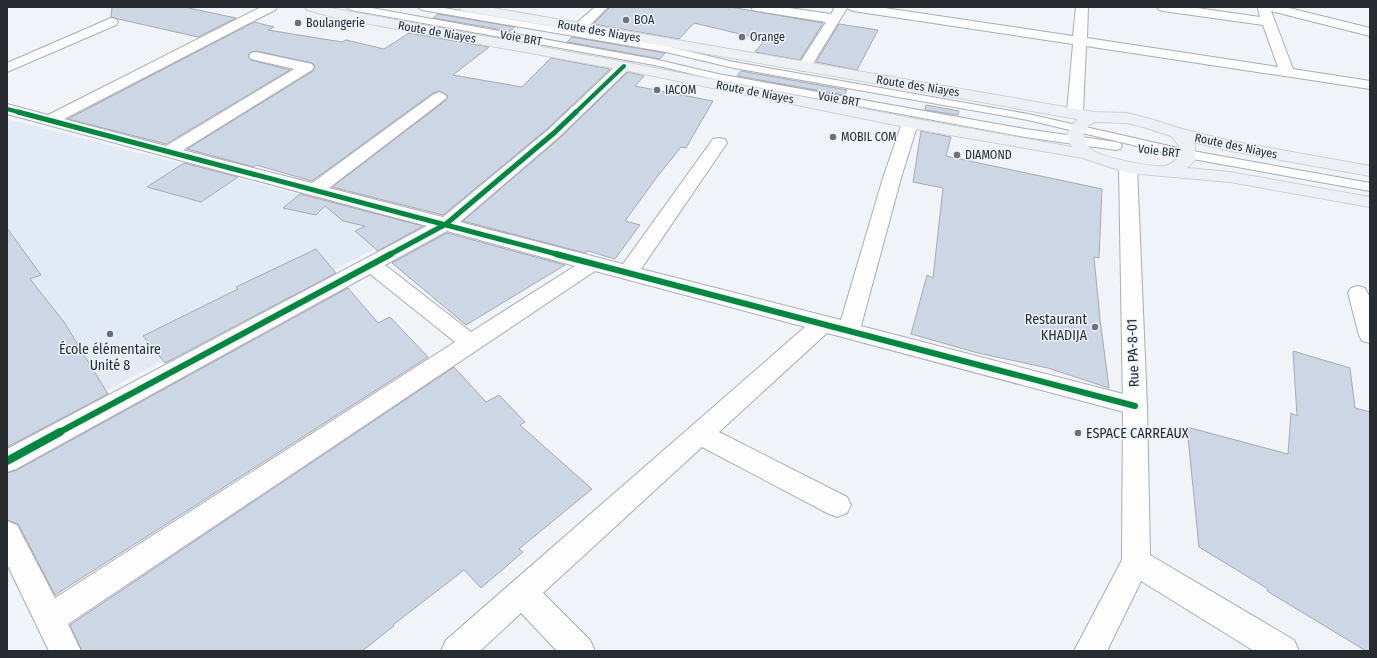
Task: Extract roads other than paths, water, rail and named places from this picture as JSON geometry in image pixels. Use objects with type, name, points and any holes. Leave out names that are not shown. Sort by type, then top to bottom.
[{"type":"main road","name":"Route de Niayes","points":[[311,7],[336,14],[624,66],[910,123],[1079,134],[1128,168]]},
{"type":"main road","name":"Route des Niayes","points":[[465,7],[804,67],[1079,134],[1083,122],[1094,117],[1127,118],[1148,123],[1177,133],[1231,146],[1370,171]]},
{"type":"main road","points":[[1166,171],[1186,160],[1187,145],[1177,133]]},
{"type":"main road","points":[[1128,168],[1230,177],[1370,202]]},
{"type":"street","points":[[50,120],[271,7]]},
{"type":"street","points":[[579,28],[602,7]]},
{"type":"street","points":[[756,7],[839,13],[804,67]]},
{"type":"street","points":[[853,7],[1370,85]]},
{"type":"street","points":[[953,22],[958,7]]},
{"type":"street","points":[[1079,134],[1082,7]]},
{"type":"street","points":[[1163,7],[1268,22]]},
{"type":"street","points":[[1263,7],[1287,72]]},
{"type":"street","points":[[1270,7],[1370,32]]},
{"type":"street","points":[[7,68],[111,22]]},
{"type":"street","points":[[169,151],[307,67],[256,56]]},
{"type":"street","points":[[7,461],[446,224],[554,132],[624,66]]},
{"type":"street","points":[[315,190],[439,97]]},
{"type":"street","points":[[7,109],[1135,406]]},
{"type":"street","points":[[849,331],[892,178],[910,123]]},
{"type":"street","points":[[628,272],[719,143]]},
{"type":"street","name":"Rue PA-8-01","points":[[1128,168],[1135,406],[1136,562]]},
{"type":"street","points":[[49,619],[593,263]]},
{"type":"street","points":[[371,264],[471,343]]},
{"type":"street","points":[[1358,293],[1370,335]]},
{"type":"street","points":[[457,651],[823,324]]},
{"type":"street","points":[[700,434],[837,505]]},
{"type":"street","points":[[7,534],[65,651]]},
{"type":"street","points":[[1090,651],[1136,562],[1283,651]]},
{"type":"street","points":[[522,593],[579,651]]},
{"type":"lane","name":"Voie BRT","points":[[351,7],[646,61],[734,79],[1079,134],[1370,187]]},
{"type":"lane","name":"Voie BRT","points":[[422,7],[666,49],[734,65],[1020,116],[1079,134]]},
{"type":"place","name":"BOA","points":[[626,20]]},
{"type":"place","name":"Boulangerie","points":[[298,23]]},
{"type":"place","name":"Orange","points":[[742,37]]},
{"type":"place","name":"IACOM","points":[[657,90]]},
{"type":"place","name":"MOBIL COM","points":[[833,137]]},
{"type":"place","name":"DIAMOND","points":[[957,155]]},
{"type":"place","name":"Restaurant KHADIJA","points":[[1095,327]]},
{"type":"place","name":"École élémentaire Unité 8","points":[[110,334]]},
{"type":"place","name":"ESPACE CARREAUX","points":[[1078,433]]}]
